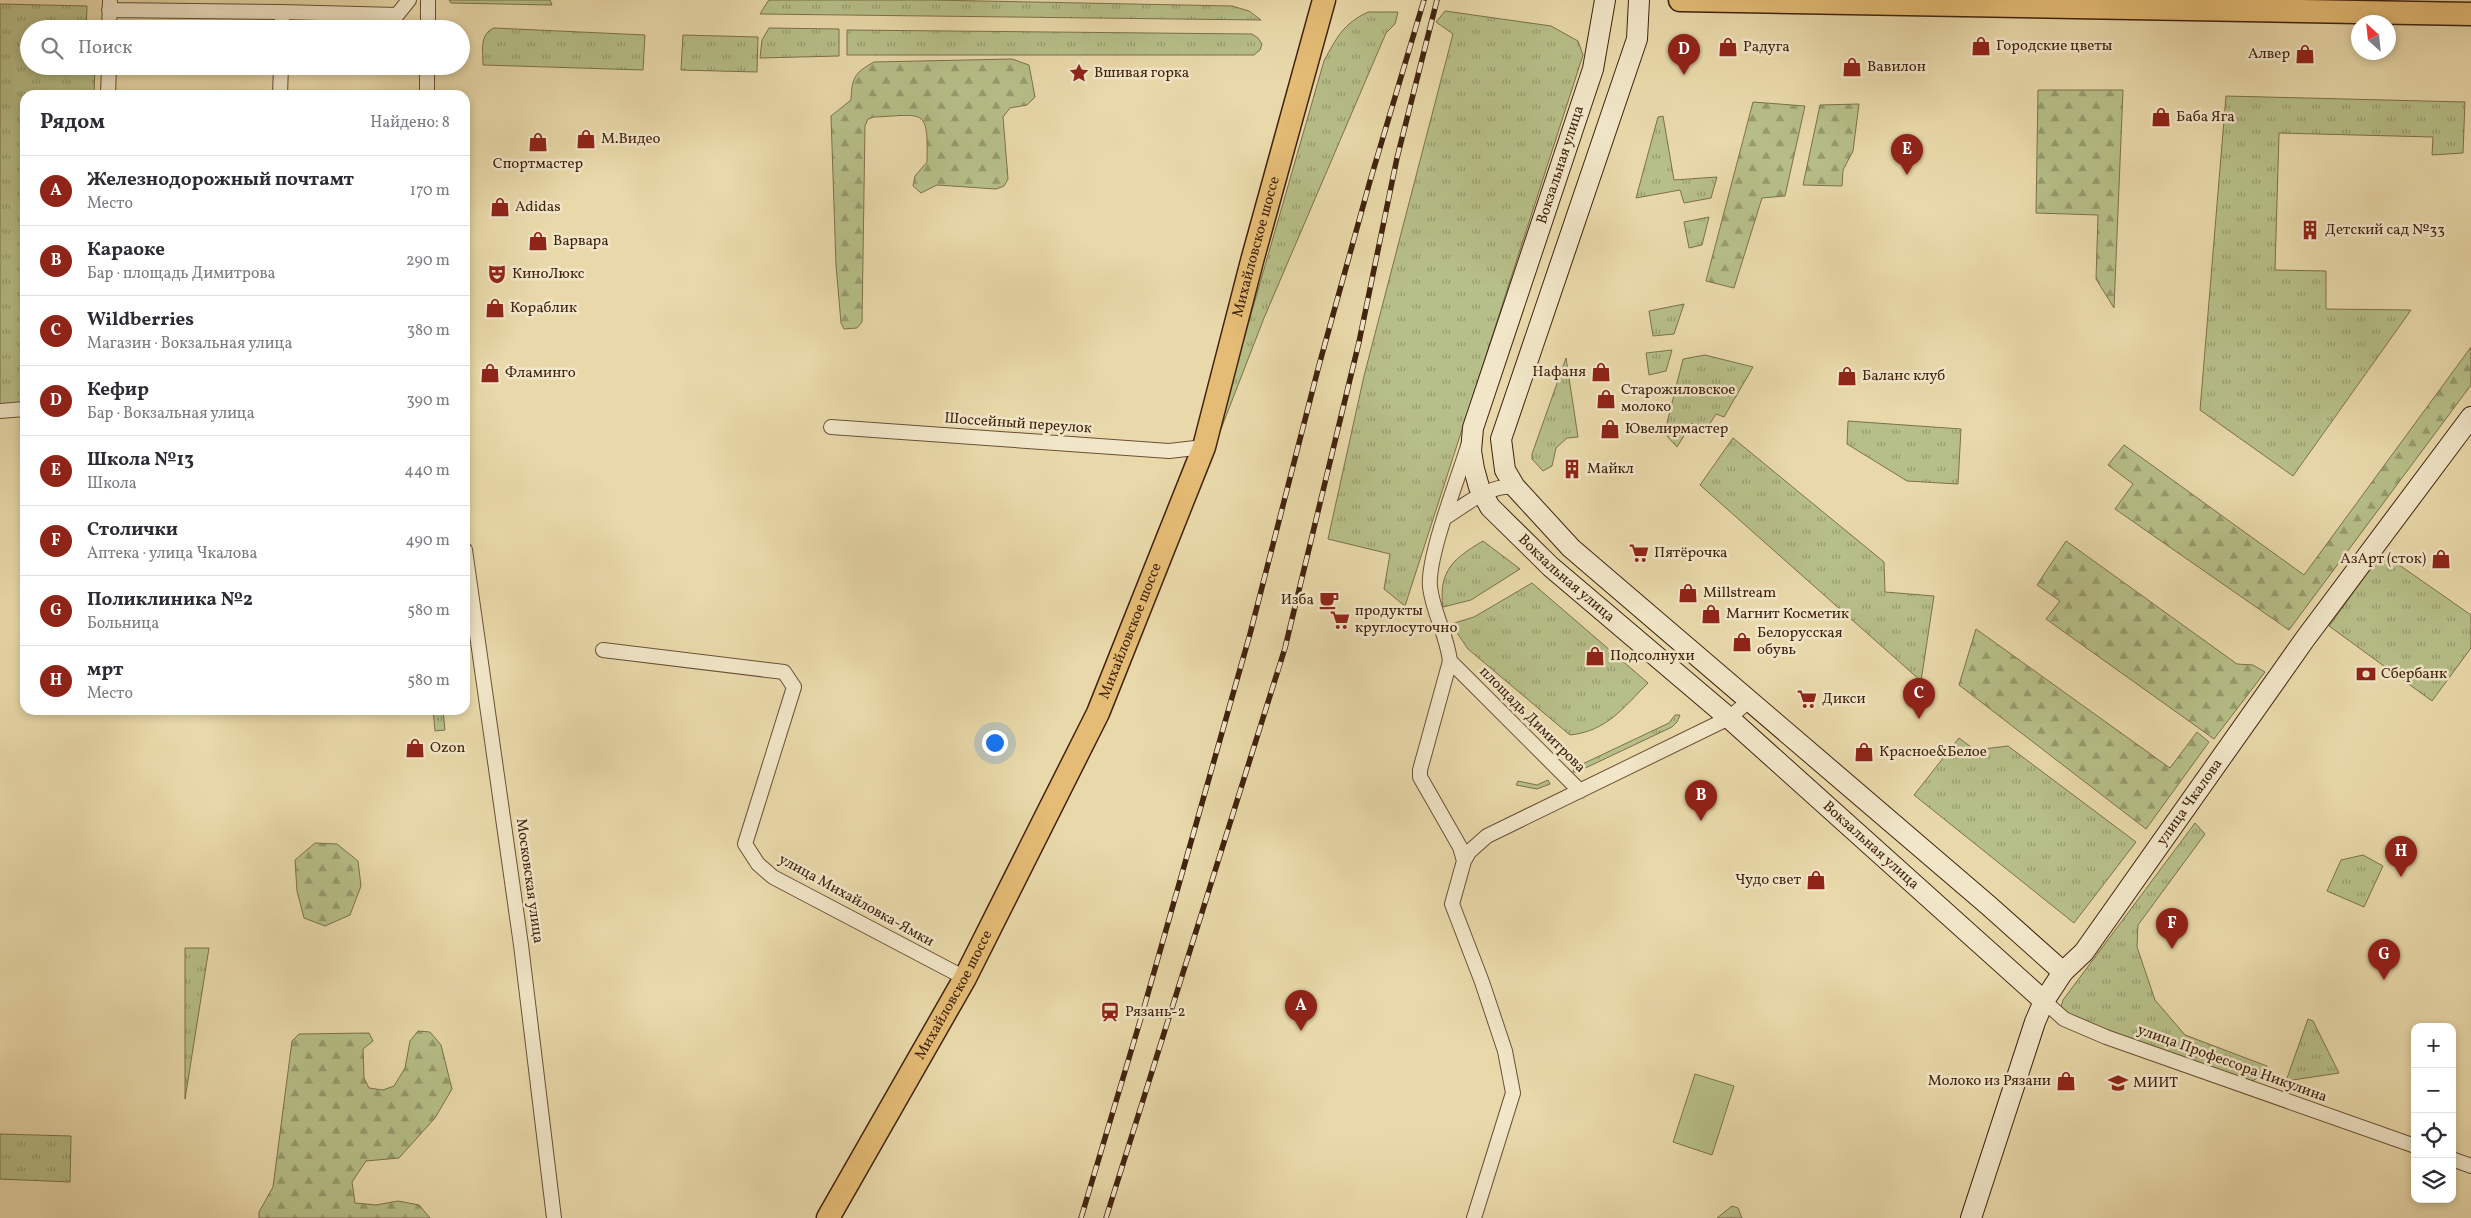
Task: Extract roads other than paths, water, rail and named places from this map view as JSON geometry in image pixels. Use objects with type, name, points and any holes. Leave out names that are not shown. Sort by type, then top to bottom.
[{"type":"main road","name":"Михайловское шоссе","points":[[828,1218],[965,978],[1098,713],[1204,447],[1252,261],[1324,0]]},
{"type":"main road","points":[[1680,0],[2471,14]]},
{"type":"street","points":[[109,20],[110,5],[397,15],[409,0]]},
{"type":"street","points":[[428,0],[428,20]]},
{"type":"street","name":"Вокзальная улица","points":[[1605,0],[1592,70],[1473,428],[1471,451],[1474,469],[1483,494],[1490,507],[1551,567],[1729,718],[2044,1001]]},
{"type":"street","name":"Вокзальная улица","points":[[1639,0],[1637,39],[1501,439],[1505,470],[1515,487],[1571,548],[1750,700],[2063,972]]},
{"type":"street","points":[[282,12],[282,20]]},
{"type":"street","points":[[108,90],[109,75]]},
{"type":"street","points":[[280,90],[281,75]]},
{"type":"street","points":[[427,90],[428,75]]},
{"type":"street","points":[[0,411],[20,409]]},
{"type":"street","name":"улица Чкалова","points":[[1971,1218],[2017,1072],[2044,1001],[2063,972],[2084,952],[2305,639],[2471,418]]},
{"type":"street","name":"Шоссейный переулок","points":[[831,427],[1169,450],[1204,447]]},
{"type":"street","points":[[1464,861],[1460,847],[1420,777],[1420,770],[1450,661],[1448,648],[1432,601],[1430,585],[1434,556],[1473,428]]},
{"type":"street","points":[[1446,517],[1483,494],[1502,485],[1515,487]]},
{"type":"street","name":"Московская улица","points":[[470,585],[521,945],[554,1218]]},
{"type":"street","name":"улица Михайловка-Ямки","points":[[603,650],[784,672],[794,687],[745,844],[758,864],[773,877],[965,978]]},
{"type":"street","name":"площадь Димитрова","points":[[1450,661],[1580,790],[1729,718],[1750,700]]},
{"type":"street","points":[[1474,1218],[1513,1093],[1505,1051],[1482,982],[1452,904],[1464,861],[1478,843],[1488,836],[1580,790]]},
{"type":"street","name":"улица Профессора Никулина","points":[[2044,1001],[2064,1019],[2106,1037],[2411,1145]]},
{"type":"street","points":[[2456,1160],[2471,1166]]},
{"type":"railway","points":[[1081,1218],[1141,1018],[1250,634],[1318,369],[1370,181],[1424,0]]},
{"type":"railway","points":[[1106,1218],[1285,648],[1359,342],[1397,158],[1437,0]]},
{"type":"place","name":"Городские цветы","points":[[1981,46]]},
{"type":"place","name":"Радуга","points":[[1728,47]]},
{"type":"place","name":"Алвер","points":[[2305,54]]},
{"type":"place","name":"Вавилон","points":[[1852,67]]},
{"type":"place","name":"Вшивая горка","points":[[1079,73]]},
{"type":"place","name":"Кефир","points":[[1684,75]]},
{"type":"place","name":"Баба Яга","points":[[2161,117]]},
{"type":"place","name":"М.Видео","points":[[586,139]]},
{"type":"place","name":"Спортмастер","points":[[538,142]]},
{"type":"place","name":"Школа №13","points":[[1907,175]]},
{"type":"place","name":"Adidas","points":[[500,207]]},
{"type":"place","name":"Детский сад №33","points":[[2310,230]]},
{"type":"place","name":"Варвара","points":[[538,241]]},
{"type":"place","name":"КиноЛюкс","points":[[497,274]]},
{"type":"place","name":"Кораблик","points":[[495,308]]},
{"type":"place","name":"Нафаня","points":[[1601,372]]},
{"type":"place","name":"Фламинго","points":[[490,373]]},
{"type":"place","name":"Баланс клуб","points":[[1847,376]]},
{"type":"place","name":"Старожиловское молоко","points":[[1606,399]]},
{"type":"place","name":"Ювелирмастер","points":[[1610,429]]},
{"type":"place","name":"Майкл","points":[[1572,469]]},
{"type":"place","name":"Пятёрочка","points":[[1639,553]]},
{"type":"place","name":"АзАрт (сток)","points":[[2441,559]]},
{"type":"place","name":"Millstream","points":[[1688,593]]},
{"type":"place","name":"Изба","points":[[1329,600]]},
{"type":"place","name":"Магнит Косметик","points":[[1711,614]]},
{"type":"place","name":"продукты круглосуточно","points":[[1340,620]]},
{"type":"place","name":"Белорусская обувь","points":[[1742,642]]},
{"type":"place","name":"Подсолнухи","points":[[1595,656]]},
{"type":"place","name":"Сбербанк","points":[[2366,674]]},
{"type":"place","name":"Дикси","points":[[1807,699]]},
{"type":"place","name":"Wildberries","points":[[1919,719]]},
{"type":"place","name":"Ozon","points":[[415,748]]},
{"type":"place","name":"Красное&Белое","points":[[1864,752]]},
{"type":"place","name":"Караоке","points":[[1701,821]]},
{"type":"place","name":"мрт","points":[[2401,877]]},
{"type":"place","name":"Чудо свет","points":[[1816,880]]},
{"type":"place","name":"Столички","points":[[2172,949]]},
{"type":"place","name":"Поликлиника №2","points":[[2384,980]]},
{"type":"place","name":"Рязань-2","points":[[1110,1012]]},
{"type":"place","name":"Железнодорожный почтамт","points":[[1301,1031]]},
{"type":"place","name":"Молоко из Рязани","points":[[2066,1081]]},
{"type":"place","name":"МИИТ","points":[[2118,1083]]}]
